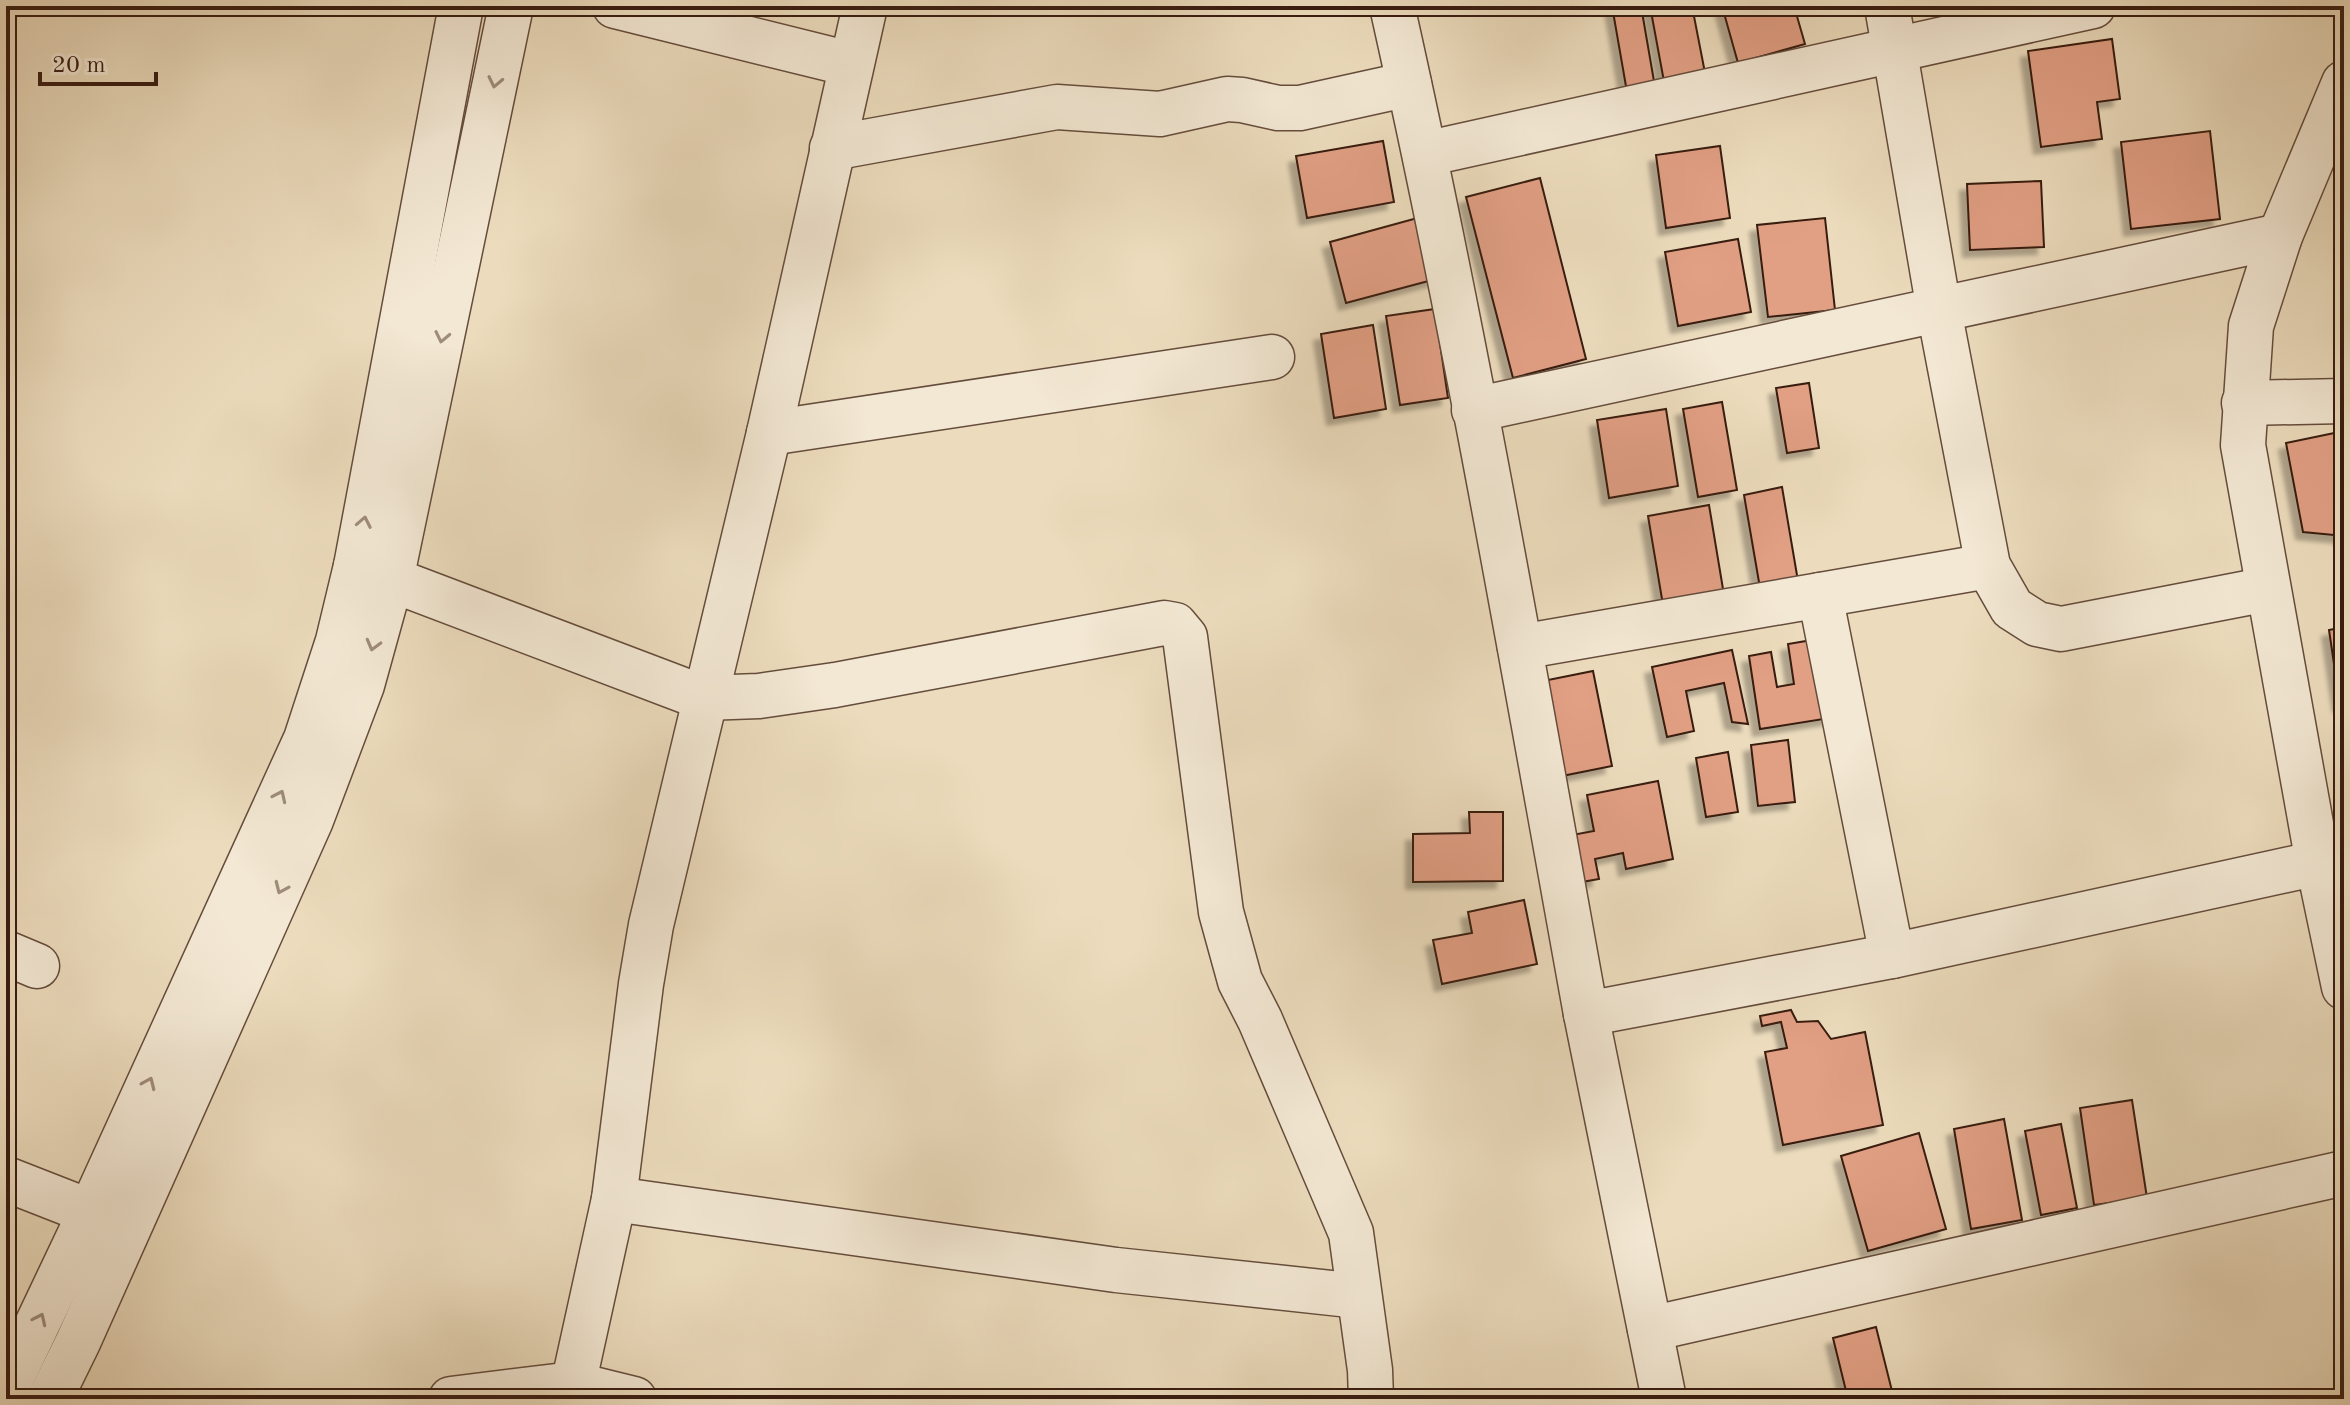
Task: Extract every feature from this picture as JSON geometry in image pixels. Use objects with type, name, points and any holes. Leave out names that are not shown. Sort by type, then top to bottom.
[{"type":"street","points":[[6,1390],[110,1220],[311,820],[362,685],[374,573],[462,6],[510,11],[374,573]]},
{"type":"street","points":[[615,6],[850,64]]},
{"type":"street","points":[[572,1392],[614,1199],[651,925],[769,433],[865,6]]},
{"type":"street","points":[[1392,6],[1425,154],[1520,647],[1586,1014],[1664,1399]]},
{"type":"street","points":[[1887,6],[1939,310],[1988,566],[2012,608],[2037,624],[2061,629],[2268,589]]},
{"type":"street","points":[[1425,154],[2093,6]]},
{"type":"street","points":[[2344,83],[2280,236],[2251,326],[2243,445],[2268,589],[2331,860],[2344,987]]},
{"type":"street","points":[[832,148],[1057,107],[1160,114],[1227,99],[1278,108],[1300,108],[1409,84]]},
{"type":"street","points":[[1474,410],[2280,236]]},
{"type":"street","points":[[769,433],[1272,357]]},
{"type":"street","points":[[2244,403],[2344,401]]},
{"type":"street","points":[[1520,647],[1988,566]]},
{"type":"street","points":[[374,573],[704,698],[759,696],[835,685],[1164,623],[1175,625],[1185,637],[1221,912],[1240,981],[1260,1020],[1351,1233],[1370,1370],[1371,1399]]},
{"type":"street","points":[[1820,595],[1892,956]]},
{"type":"street","points":[[1586,1014],[1892,956],[2331,860]]},
{"type":"street","points":[[1650,1329],[2344,1173]]},
{"type":"street","points":[[6,1179],[110,1220]]},
{"type":"street","points":[[614,1199],[1116,1270],[1359,1296]]},
{"type":"street","points":[[50,1399],[110,1220]]},
{"type":"street","points":[[451,1399],[572,1392],[634,1399]]},
{"type":"building","points":[[1612,6],[1641,6],[1655,87],[1627,92]]},
{"type":"building","points":[[1650,6],[1692,6],[1706,78],[1665,87]]},
{"type":"building","points":[[1722,6],[1794,6],[1805,44],[1738,63]]},
{"type":"building","points":[[1963,6],[2003,6],[1965,15]]},
{"type":"building","points":[[2112,39],[2120,99],[2097,102],[2102,139],[2041,147],[2028,51]]},
{"type":"building","points":[[2210,131],[2220,219],[2131,229],[2121,142]]},
{"type":"building","points":[[1383,141],[1394,202],[1307,218],[1296,156]]},
{"type":"building","points":[[1720,146],[1730,218],[1666,228],[1656,155]]},
{"type":"building","points":[[1540,178],[1586,359],[1513,378],[1466,197]]},
{"type":"building","points":[[2041,181],[2044,247],[1970,250],[1967,184]]},
{"type":"building","points":[[1421,217],[1436,279],[1346,303],[1330,242]]},
{"type":"building","points":[[1825,218],[1835,310],[1768,317],[1757,225]]},
{"type":"building","points":[[1738,239],[1751,312],[1678,326],[1665,252]]},
{"type":"building","points":[[1435,309],[1448,398],[1400,405],[1386,316]]},
{"type":"building","points":[[1373,325],[1386,409],[1334,418],[1321,334]]},
{"type":"building","points":[[1809,383],[1819,448],[1787,453],[1776,388]]},
{"type":"building","points":[[1722,402],[1737,490],[1698,497],[1683,409]]},
{"type":"building","points":[[1666,409],[1678,486],[1609,498],[1597,420]]},
{"type":"building","points":[[2344,431],[2344,536],[2303,532],[2286,443]]},
{"type":"building","points":[[1782,487],[1798,581],[1760,588],[1744,495]]},
{"type":"building","points":[[1709,505],[1724,595],[1663,605],[1648,516]]},
{"type":"building","points":[[2344,627],[2344,704],[2340,705],[2329,630]]},
{"type":"building","points":[[1818,639],[1830,718],[1760,729],[1749,656],[1771,652],[1777,687],[1794,684],[1788,644]]},
{"type":"building","points":[[1732,650],[1748,724],[1732,722],[1724,683],[1686,691],[1694,731],[1667,737],[1652,667]]},
{"type":"building","points":[[1593,671],[1612,766],[1562,776],[1543,681]]},
{"type":"building","points":[[1788,740],[1795,802],[1758,806],[1751,745]]},
{"type":"building","points":[[1728,752],[1738,812],[1706,817],[1696,758]]},
{"type":"building","points":[[1658,781],[1673,859],[1626,869],[1623,853],[1595,859],[1599,879],[1582,882],[1572,835],[1594,831],[1587,795]]},
{"type":"building","points":[[1469,812],[1503,812],[1503,881],[1413,882],[1413,834],[1470,833]]},
{"type":"building","points":[[1524,900],[1537,964],[1442,984],[1433,940],[1472,933],[1468,912]]},
{"type":"building","points":[[1791,1010],[1797,1022],[1818,1021],[1831,1039],[1865,1032],[1883,1125],[1783,1145],[1765,1052],[1787,1048],[1781,1022],[1762,1026],[1760,1016]]},
{"type":"building","points":[[2132,1100],[2147,1198],[2094,1205],[2080,1108]]},
{"type":"building","points":[[2004,1119],[2022,1220],[1971,1229],[1954,1129]]},
{"type":"building","points":[[2061,1124],[2077,1208],[2041,1215],[2025,1131]]},
{"type":"building","points":[[1919,1133],[1946,1229],[1868,1251],[1841,1156]]},
{"type":"building","points":[[1876,1327],[1894,1399],[1848,1399],[1833,1338]]}]
